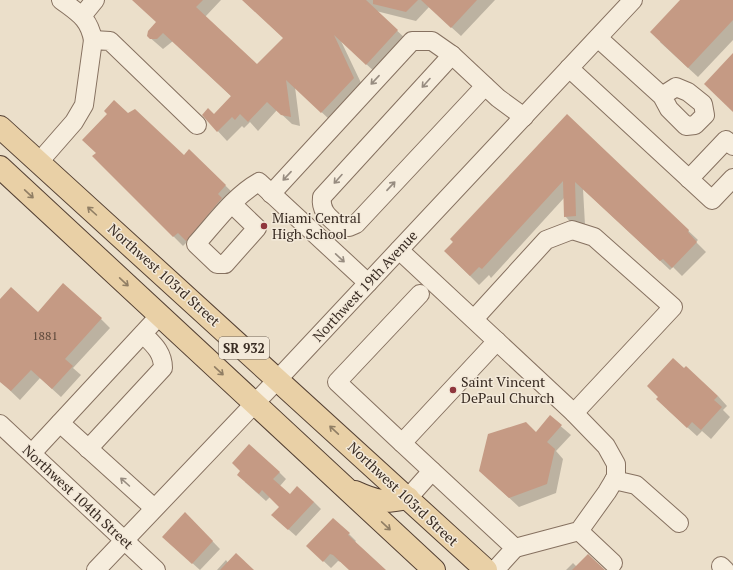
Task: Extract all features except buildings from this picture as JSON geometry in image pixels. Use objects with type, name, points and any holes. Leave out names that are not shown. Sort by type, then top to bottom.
[{"type":"main road","name":"Northwest 103rd Street","points":[[0,127],[486,570]]},
{"type":"main road","name":"SR 932","points":[[0,167],[434,570]]},
{"type":"main road","points":[[343,486],[374,501],[390,501],[408,498]]},
{"type":"street","points":[[39,162],[74,122],[84,105],[93,40],[91,28],[82,16],[61,0]]},
{"type":"street","points":[[82,16],[95,0]]},
{"type":"street","name":"Northwest 19th Avenue","points":[[96,570],[255,404],[633,0]]},
{"type":"street","points":[[598,38],[662,96]]},
{"type":"street","points":[[93,40],[110,42],[197,125]]},
{"type":"street","points":[[271,194],[412,41],[432,41],[452,55],[498,98],[524,116]]},
{"type":"street","points":[[452,55],[322,197],[321,206],[325,213],[340,227],[356,224],[485,86]]},
{"type":"street","points":[[570,68],[712,200],[733,178]]},
{"type":"street","points":[[689,179],[726,140],[733,146]]},
{"type":"street","points":[[232,204],[244,190],[259,182],[368,284]]},
{"type":"street","points":[[474,319],[546,240],[572,230],[594,237],[673,307],[574,413]]},
{"type":"street","points":[[399,250],[574,413],[606,446],[616,464],[614,480],[579,531],[515,548],[495,570]]},
{"type":"street","points":[[420,294],[337,382],[515,548]]},
{"type":"street","points":[[32,453],[160,315]]},
{"type":"street","points":[[88,449],[163,368],[163,359],[156,347],[142,334]]},
{"type":"street","points":[[402,443],[497,341]]},
{"type":"street","points":[[60,423],[154,508]]},
{"type":"street","name":"Northwest 104th Street","points":[[0,424],[156,570]]},
{"type":"street","points":[[408,498],[432,471]]},
{"type":"street","points":[[614,480],[636,485],[679,523]]},
{"type":"street","points":[[579,531],[613,563]]},
{"type":"place","name":"Miami Central High School","points":[[264,226]]},
{"type":"place","name":"Saint Vincent DePaul Church","points":[[453,390]]}]
